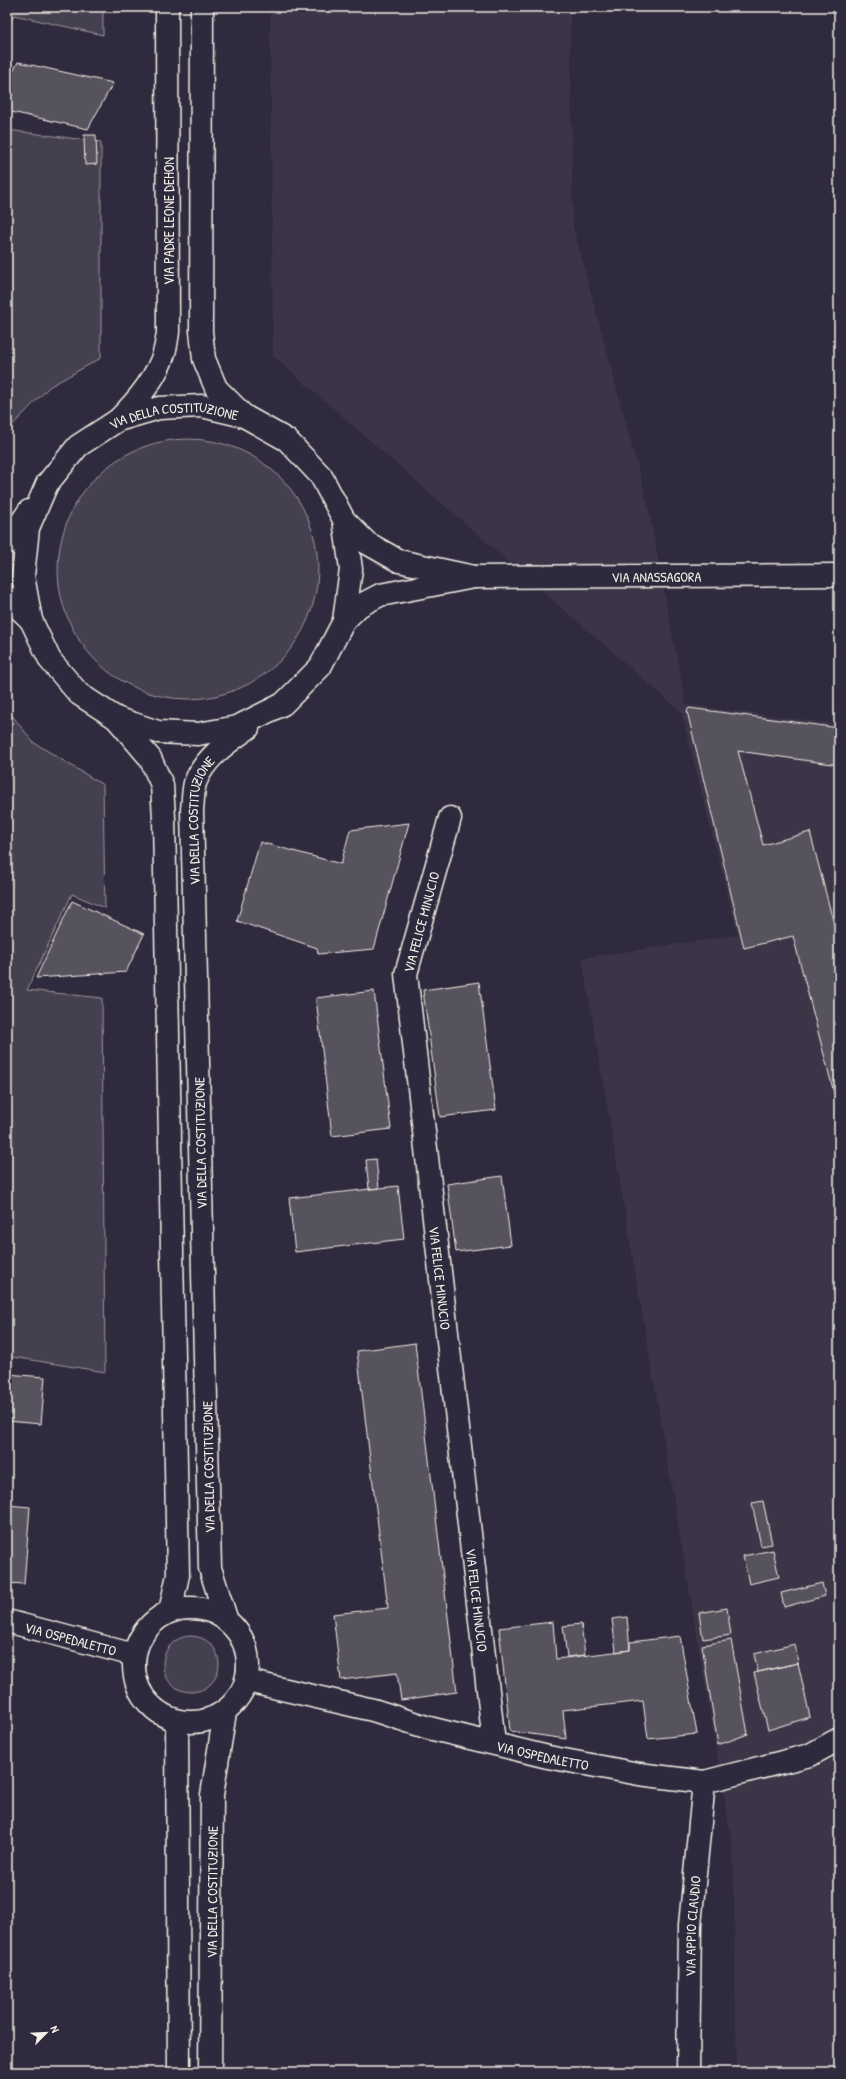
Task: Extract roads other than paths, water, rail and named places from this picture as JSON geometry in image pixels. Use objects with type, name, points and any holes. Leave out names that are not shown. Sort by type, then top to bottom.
[{"type":"street","name":"VIA PADRE LEONE DEHON","points":[[118,420],[136,402],[155,372],[164,354],[168,332],[168,7]]},
{"type":"street","points":[[202,7],[202,338],[204,360],[216,388],[244,416]]},
{"type":"street","name":"VIA DELLA COSTITUZIONE","points":[[228,1621],[210,1568],[192,810],[195,783],[202,768],[224,744],[284,704],[320,667],[344,620],[352,569],[344,520],[321,476],[287,440],[244,416],[202,406],[159,408],[118,420],[78,446],[47,484],[28,528],[23,576],[31,620],[50,660],[79,694],[116,718],[158,732],[198,734],[237,727],[284,704]]},
{"type":"street","points":[[7,543],[47,484]]},
{"type":"street","name":"VIA ANASSAGORA","points":[[344,520],[368,543],[400,561],[474,577]]},
{"type":"street","name":"VIA ANASSAGORA","points":[[344,620],[359,606],[380,595],[474,577],[839,575]]},
{"type":"street","points":[[7,597],[31,620]]},
{"type":"street","name":"VIA DELLA COSTITUZIONE","points":[[116,718],[150,758],[162,785],[178,1575],[170,1611]]},
{"type":"street","name":"VIA FELICE MINUCIO","points":[[450,818],[406,974],[494,1743]]},
{"type":"street","name":"VIA DELLA COSTITUZIONE","points":[[197,1608],[210,1611],[228,1621],[240,1635],[248,1654],[247,1681],[238,1698],[225,1712],[201,1722],[177,1721],[152,1708],[141,1694],[134,1675],[134,1655],[144,1633],[153,1622],[170,1611],[197,1608]]},
{"type":"street","name":"VIA OSPEDALETTO","points":[[7,1621],[134,1655]]},
{"type":"street","name":"VIA OSPEDALETTO","points":[[247,1681],[373,1710],[429,1728],[548,1757],[639,1774],[704,1782],[810,1754],[839,1740]]},
{"type":"street","name":"VIA DELLA COSTITUZIONE","points":[[210,2072],[212,1795],[225,1712]]},
{"type":"street","points":[[177,1721],[179,2072]]},
{"type":"street","name":"VIA APPIO CLAUDIO","points":[[688,2072],[690,1925],[704,1782]]}]
